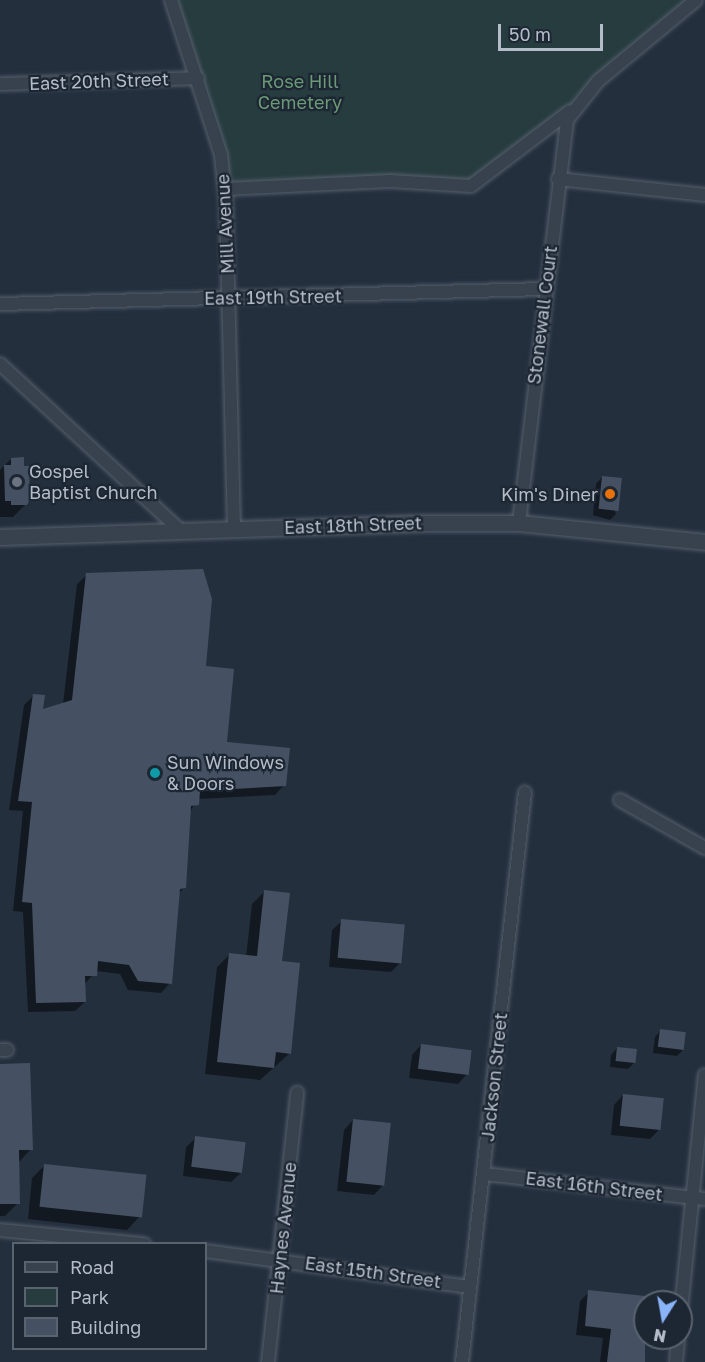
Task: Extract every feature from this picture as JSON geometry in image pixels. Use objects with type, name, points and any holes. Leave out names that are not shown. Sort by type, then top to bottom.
[{"type":"street","name":"Mill Avenue","points":[[171,0],[216,133],[225,189],[234,528]]},
{"type":"street","points":[[225,189],[390,181],[471,186],[573,108],[598,81],[696,0]]},
{"type":"street","name":"East 20th Street","points":[[0,84],[198,78]]},
{"type":"street","name":"Stonewall Court","points":[[519,523],[558,179],[567,120],[573,108]]},
{"type":"street","points":[[558,179],[705,195]]},
{"type":"street","name":"East 19th Street","points":[[0,304],[545,289]]},
{"type":"street","points":[[0,364],[181,531]]},
{"type":"street","name":"East 18th Street","points":[[0,537],[234,528],[519,523],[705,542]]},
{"type":"street","name":"Jackson Street","points":[[462,1362],[525,792]]},
{"type":"street","points":[[620,800],[705,848]]},
{"type":"street","points":[[684,1290],[699,1198],[705,1076]]},
{"type":"street","name":"Haynes Avenue","points":[[268,1362],[297,1093]]},
{"type":"street","name":"East 16th Street","points":[[484,1174],[699,1198]]},
{"type":"street","points":[[0,1230],[123,1242]]},
{"type":"street","name":"East 15th Street","points":[[207,1251],[280,1259],[469,1287]]},
{"type":"green space","name":"Rose Hill Cemetery","points":[[171,0],[696,0],[578,102],[471,186],[390,181],[225,189]]},
{"type":"building","name":"Gospel Baptist Church","points":[[24,457],[24,466],[29,466],[30,499],[27,505],[11,505],[11,501],[5,501],[4,465],[11,465],[11,458]]},
{"type":"building","name":"Kim's Diner","points":[[602,476],[622,478],[618,511],[599,509]]},
{"type":"building","name":"Sun Windows & Doors","points":[[203,569],[212,599],[206,666],[234,669],[227,742],[290,748],[286,786],[200,791],[199,805],[191,806],[186,888],[180,889],[172,984],[138,981],[129,965],[98,961],[97,976],[85,976],[86,1002],[36,1003],[32,903],[22,902],[32,802],[18,801],[33,694],[45,695],[43,709],[72,700],[86,573]]},
{"type":"building","points":[[264,890],[290,893],[282,961],[300,963],[291,1054],[276,1052],[274,1068],[217,1062],[229,953],[257,956]]},
{"type":"building","points":[[341,919],[405,925],[401,963],[338,958]]},
{"type":"building","points":[[660,1029],[686,1032],[684,1050],[658,1047]]},
{"type":"building","points":[[421,1044],[472,1050],[469,1075],[418,1069]]},
{"type":"building","points":[[617,1047],[637,1049],[635,1063],[616,1061]]},
{"type":"building","points":[[30,1063],[33,1150],[19,1150],[20,1204],[0,1204],[0,1064]]},
{"type":"building","points":[[623,1094],[664,1098],[660,1130],[620,1126]]},
{"type":"building","points":[[353,1119],[391,1123],[384,1186],[346,1182]]},
{"type":"building","points":[[195,1136],[246,1142],[242,1173],[191,1167]]},
{"type":"building","points":[[44,1164],[146,1175],[142,1218],[40,1207]]},
{"type":"building","points":[[588,1290],[633,1295],[633,1350],[645,1350],[645,1362],[607,1362],[611,1329],[585,1326]]},
{"type":"place","name":"Gospel Baptist Church","points":[[17,482]]},
{"type":"place","name":"Kim's Diner","points":[[610,494]]},
{"type":"place","name":"Sun Windows & Doors","points":[[155,773]]}]
